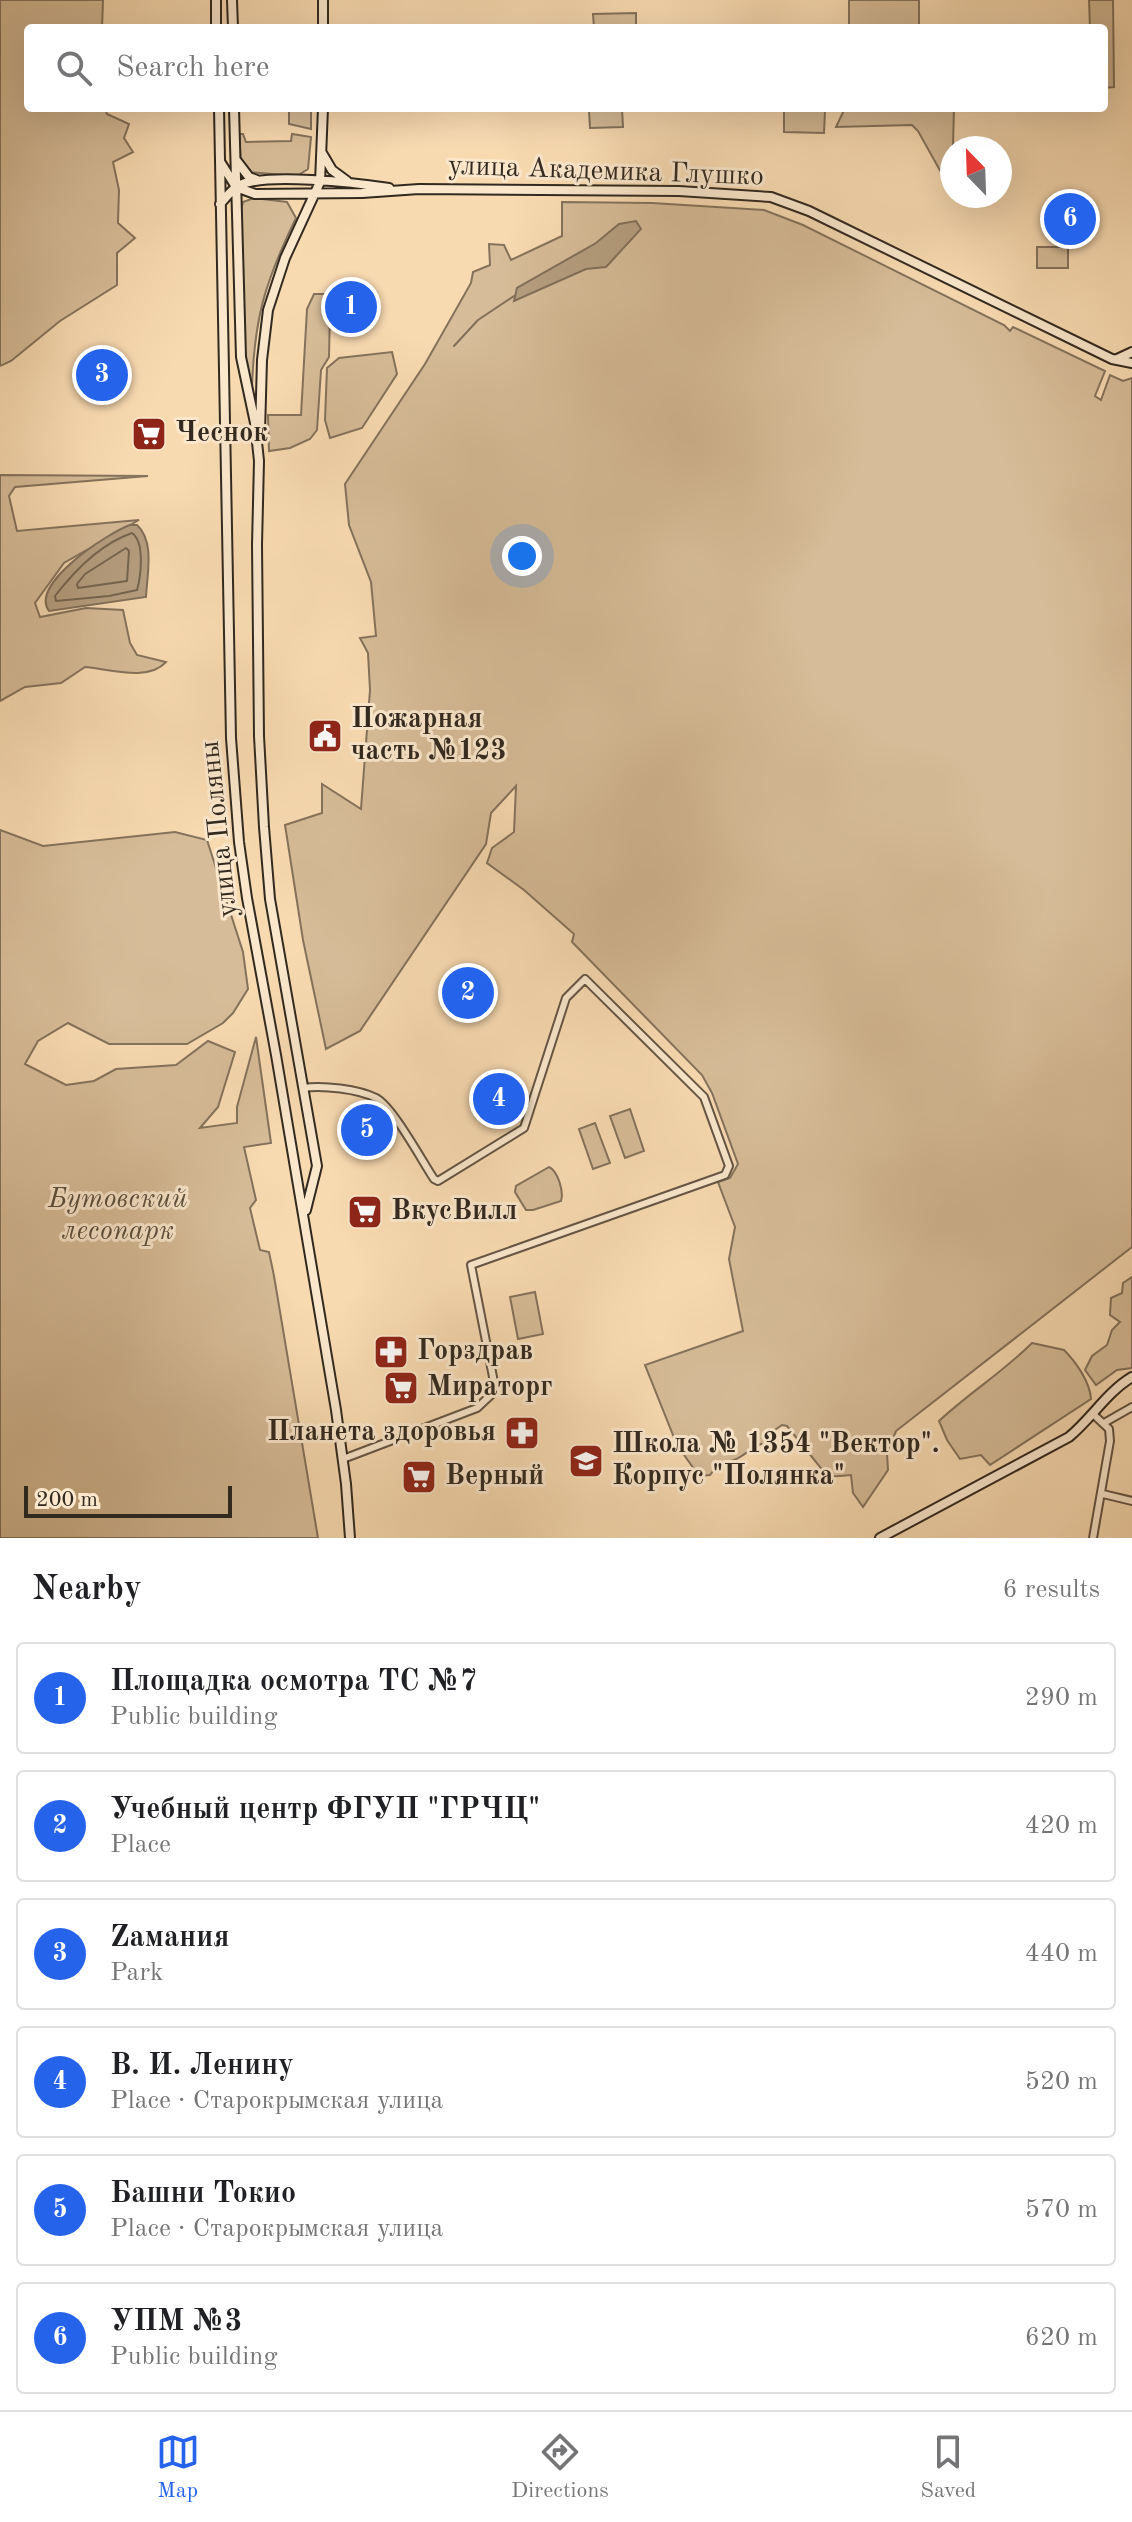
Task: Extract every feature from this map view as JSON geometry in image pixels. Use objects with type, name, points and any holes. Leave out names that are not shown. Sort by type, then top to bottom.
[{"type":"main road","points":[[216,0],[216,24]]},
{"type":"main road","points":[[232,0],[233,24]]},
{"type":"main road","points":[[323,0],[323,24]]},
{"type":"main road","name":"улица Поляны","points":[[219,112],[231,738],[239,842],[305,1215],[343,1459],[350,1538]]},
{"type":"main road","name":"улица Поляны","points":[[234,112],[241,357],[255,423],[259,461],[259,736],[264,827],[270,899],[317,1166],[305,1215]]},
{"type":"main road","points":[[259,461],[262,360],[268,310],[285,258],[320,182],[323,112]]},
{"type":"main road","points":[[299,181],[314,174],[321,153]]},
{"type":"main road","points":[[321,153],[332,170],[349,183]]},
{"type":"main road","points":[[220,159],[236,187]]},
{"type":"main road","points":[[235,159],[249,177],[258,180],[349,183],[401,190]]},
{"type":"main road","points":[[220,204],[236,187],[258,180]]},
{"type":"main road","points":[[299,181],[314,195]]},
{"type":"main road","name":"улица Академика Глушко","points":[[236,187],[255,194],[314,195],[401,190],[659,190],[771,197],[823,218],[1112,359],[1132,363]]},
{"type":"main road","points":[[236,208],[243,199],[255,194]]},
{"type":"main road","points":[[1112,359],[1132,352]]},
{"type":"main road","points":[[880,1538],[1069,1437],[1116,1387],[1132,1377]]},
{"type":"street","points":[[303,1088],[337,1088],[378,1099],[438,1181],[524,1128],[566,998],[585,979],[704,1097],[729,1166],[725,1175],[471,1265],[494,1382],[493,1393],[477,1408],[343,1459]]},
{"type":"street","points":[[1104,1423],[1132,1407]]},
{"type":"street","points":[[1093,1414],[1109,1429],[1110,1441],[1093,1538]]},
{"type":"street","points":[[1103,1494],[1132,1501]]},
{"type":"green space","points":[[0,0],[103,0],[102,24],[24,24],[24,112],[106,112],[129,124],[124,138],[133,152],[113,162],[119,190],[118,223],[135,238],[117,253],[117,285],[60,321],[11,361],[0,366]]},
{"type":"green space","points":[[849,0],[919,0],[919,24],[849,24]]},
{"type":"green space","points":[[1089,0],[1113,0],[1114,87],[1108,88],[1108,24],[1090,24]]},
{"type":"green space","points":[[636,13],[636,24],[594,24],[593,14]]},
{"type":"green space","points":[[289,112],[311,112],[311,129],[289,124]]},
{"type":"green space","points":[[589,112],[622,112],[623,127],[590,128]]},
{"type":"green space","points":[[784,112],[825,112],[824,133],[784,132]]},
{"type":"green space","points":[[843,112],[954,112],[953,136],[940,136],[940,170],[912,125],[836,127]]},
{"type":"green space","points":[[239,134],[243,134],[246,142],[291,141],[292,134],[311,137],[308,169],[297,176],[247,172],[241,162]]},
{"type":"green space","points":[[254,198],[287,202],[296,218],[263,301],[255,341],[252,389],[245,364],[240,214],[243,202]]},
{"type":"green space","points":[[562,202],[652,203],[764,210],[803,225],[1004,325],[1010,331],[1013,327],[1105,371],[1095,396],[1101,400],[1110,375],[1123,381],[1132,378],[1132,1247],[896,1431],[887,1453],[888,1470],[863,1507],[853,1493],[851,1475],[828,1477],[787,1426],[782,1425],[769,1434],[771,1448],[761,1444],[738,1458],[720,1462],[710,1475],[699,1476],[677,1445],[645,1365],[743,1331],[729,1259],[735,1227],[718,1182],[730,1178],[738,1164],[712,1093],[702,1075],[572,942],[574,934],[524,890],[487,863],[492,848],[514,832],[516,786],[491,813],[486,844],[360,1031],[326,1049],[303,940],[285,825],[322,813],[322,784],[361,809],[370,690],[368,653],[360,638],[376,636],[371,582],[349,525],[345,484],[425,364],[471,283],[473,272],[490,265],[489,244],[504,245],[511,260],[562,236]]},
{"type":"green space","points":[[1037,247],[1068,247],[1068,268],[1037,268]]},
{"type":"green space","points":[[314,294],[334,294],[330,310],[329,357],[321,370],[317,430],[310,439],[290,448],[269,451],[268,415],[301,415],[307,309]]},
{"type":"green space","points":[[392,352],[397,374],[362,428],[330,438],[325,420],[327,368],[339,358]]},
{"type":"green space","points":[[0,475],[148,476],[15,487],[9,496],[17,531],[139,520],[64,563],[35,603],[40,617],[86,608],[123,610],[130,643],[137,655],[166,662],[149,672],[139,673],[85,667],[61,683],[25,687],[0,701]]},
{"type":"green space","name":"Бутовский лесопарк","points":[[0,830],[43,846],[175,832],[207,840],[243,952],[248,989],[233,1013],[223,1023],[187,1044],[109,1044],[68,1023],[38,1041],[25,1064],[66,1085],[94,1081],[116,1069],[176,1065],[208,1041],[235,1052],[218,1107],[200,1128],[237,1123],[237,1107],[256,1037],[271,1143],[244,1147],[256,1200],[250,1208],[260,1250],[269,1252],[274,1276],[318,1538],[0,1538]]},
{"type":"green space","points":[[630,1109],[644,1151],[625,1158],[610,1116]]},
{"type":"green space","points":[[595,1123],[610,1163],[593,1169],[579,1129]]},
{"type":"green space","points":[[549,1167],[560,1182],[561,1201],[526,1210],[515,1192],[516,1186]]},
{"type":"green space","points":[[1132,1277],[1132,1368],[1117,1370],[1096,1385],[1085,1370],[1092,1356],[1107,1345],[1112,1330],[1120,1322],[1110,1315],[1111,1298],[1122,1293],[1123,1283]]},
{"type":"green space","points":[[535,1292],[543,1334],[518,1339],[510,1297]]},
{"type":"green space","points":[[1032,1343],[1064,1350],[1082,1373],[1091,1399],[990,1465],[981,1455],[960,1459],[939,1421]]},
{"type":"water","points":[[636,221],[641,229],[606,267],[586,269],[514,301],[517,288],[596,243],[619,224]]},
{"type":"water","points":[[130,525],[137,525],[143,532],[148,549],[146,597],[49,611],[46,600],[50,587],[60,574],[89,549]]},
{"type":"waterway","points":[[454,346],[478,320],[514,296]]},
{"type":"place","name":"УПМ №3","points":[[1070,219]]},
{"type":"place","name":"Площадка осмотра ТС №7","points":[[351,307]]},
{"type":"place","name":"Zамания","points":[[102,375]]},
{"type":"place","name":"Чеснок","points":[[149,434]]},
{"type":"place","name":"Пожарная часть №123","points":[[325,736]]},
{"type":"place","name":"Учебный центр ФГУП \"ГРЧЦ\"","points":[[468,993]]},
{"type":"place","name":"В. И. Ленину","points":[[499,1099]]},
{"type":"place","name":"Башни Токио","points":[[367,1130]]},
{"type":"place","name":"ВкусВилл","points":[[365,1212]]},
{"type":"place","name":"Горздрав","points":[[391,1352]]},
{"type":"place","name":"Мираторг","points":[[401,1388]]},
{"type":"place","name":"Планета здоровья","points":[[522,1433]]},
{"type":"place","name":"Школа № 1354 \"Вектор\". Корпус \"Полянка\"","points":[[586,1461]]},
{"type":"place","name":"Верный","points":[[419,1477]]}]
